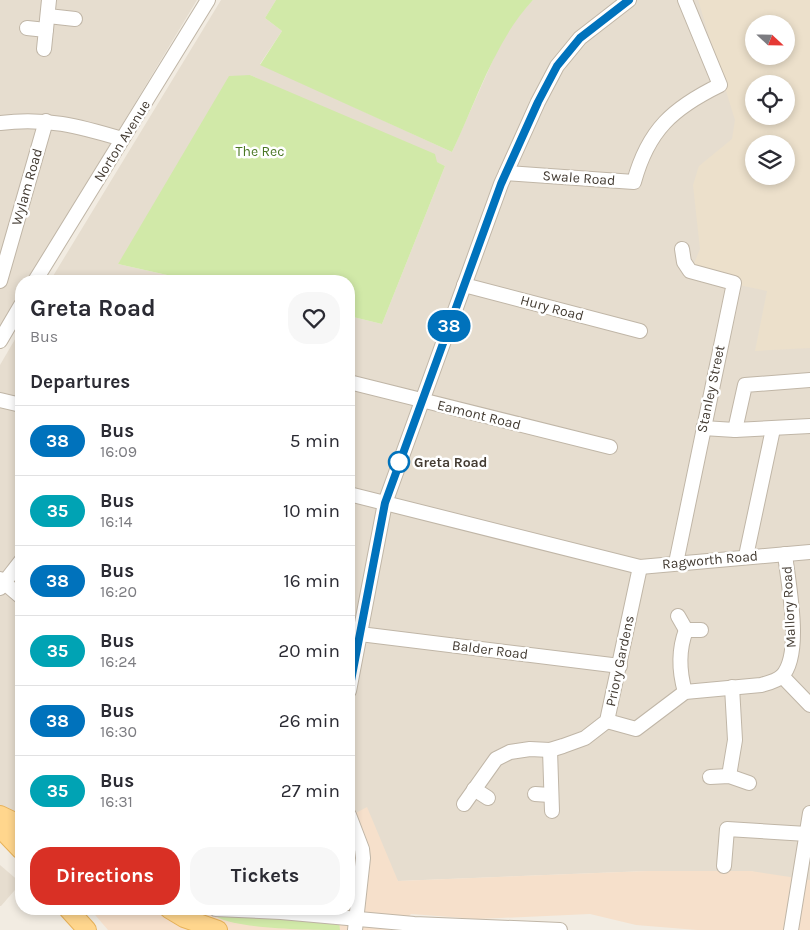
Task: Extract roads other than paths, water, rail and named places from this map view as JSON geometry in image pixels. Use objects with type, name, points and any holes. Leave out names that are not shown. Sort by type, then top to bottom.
[{"type":"main road","points":[[0,815],[15,822]]},
{"type":"main road","points":[[0,828],[15,844]]},
{"type":"main road","points":[[0,842],[15,856]]},
{"type":"main road","points":[[73,915],[87,930]]},
{"type":"main road","points":[[182,915],[211,928]]},
{"type":"street","points":[[44,48],[49,0]]},
{"type":"street","name":"Norton Avenue","points":[[39,275],[208,0]]},
{"type":"street","points":[[355,660],[385,503],[506,173],[557,66],[580,38],[629,0]]},
{"type":"street","name":"Swale Road","points":[[506,173],[634,182],[638,165],[650,139],[671,114],[694,98],[720,85],[685,0]]},
{"type":"street","points":[[27,28],[75,19]]},
{"type":"street","points":[[0,123],[26,120],[70,124],[122,139]]},
{"type":"street","name":"Wylam Road","points":[[0,282],[46,121]]},
{"type":"street","name":"Stanley Street","points":[[676,563],[734,283],[690,271],[684,262],[682,249]]},
{"type":"street","name":"Hury Road","points":[[464,285],[640,331]]},
{"type":"street","points":[[0,341],[15,315]]},
{"type":"street","points":[[736,430],[745,379],[810,380]]},
{"type":"street","name":"Eamont Road","points":[[355,384],[610,447]]},
{"type":"street","points":[[0,400],[15,404]]},
{"type":"street","points":[[703,428],[736,430],[810,426]]},
{"type":"street","points":[[746,556],[773,429]]},
{"type":"street","points":[[355,496],[640,567]]},
{"type":"street","name":"Ragworth Road","points":[[640,567],[746,556],[810,552]]},
{"type":"street","name":"Mallory Road","points":[[782,676],[790,662],[794,644],[785,554]]},
{"type":"street","name":"Priory Gardens","points":[[464,804],[496,759],[510,752],[530,749],[550,750],[585,738],[607,721],[640,567]]},
{"type":"street","points":[[15,568],[1,583],[15,593]]},
{"type":"street","points":[[678,616],[686,630],[682,641],[680,671],[685,692]]},
{"type":"street","points":[[686,630],[701,630]]},
{"type":"street","name":"Balder Road","points":[[360,634],[620,666]]},
{"type":"street","points":[[607,721],[636,729],[685,692],[770,683],[782,676],[809,702]]},
{"type":"street","points":[[729,776],[735,740],[732,687]]},
{"type":"street","points":[[550,750],[552,812]]},
{"type":"street","points":[[710,776],[729,776],[749,783]]},
{"type":"street","points":[[474,789],[488,798]]},
{"type":"street","points":[[534,794],[550,795]]},
{"type":"street","points":[[791,930],[810,815]]},
{"type":"street","points":[[724,866],[727,829],[807,834]]},
{"type":"street","points":[[355,831],[362,849],[363,858],[356,924]]},
{"type":"street","points":[[210,915],[211,928]]},
{"type":"street","points":[[272,915],[356,924],[414,924],[560,930]]},
{"type":"place","name":"Greta Road","points":[[399,462]]},
{"type":"park label","name":"The Rec","points":[[260,151]]}]
